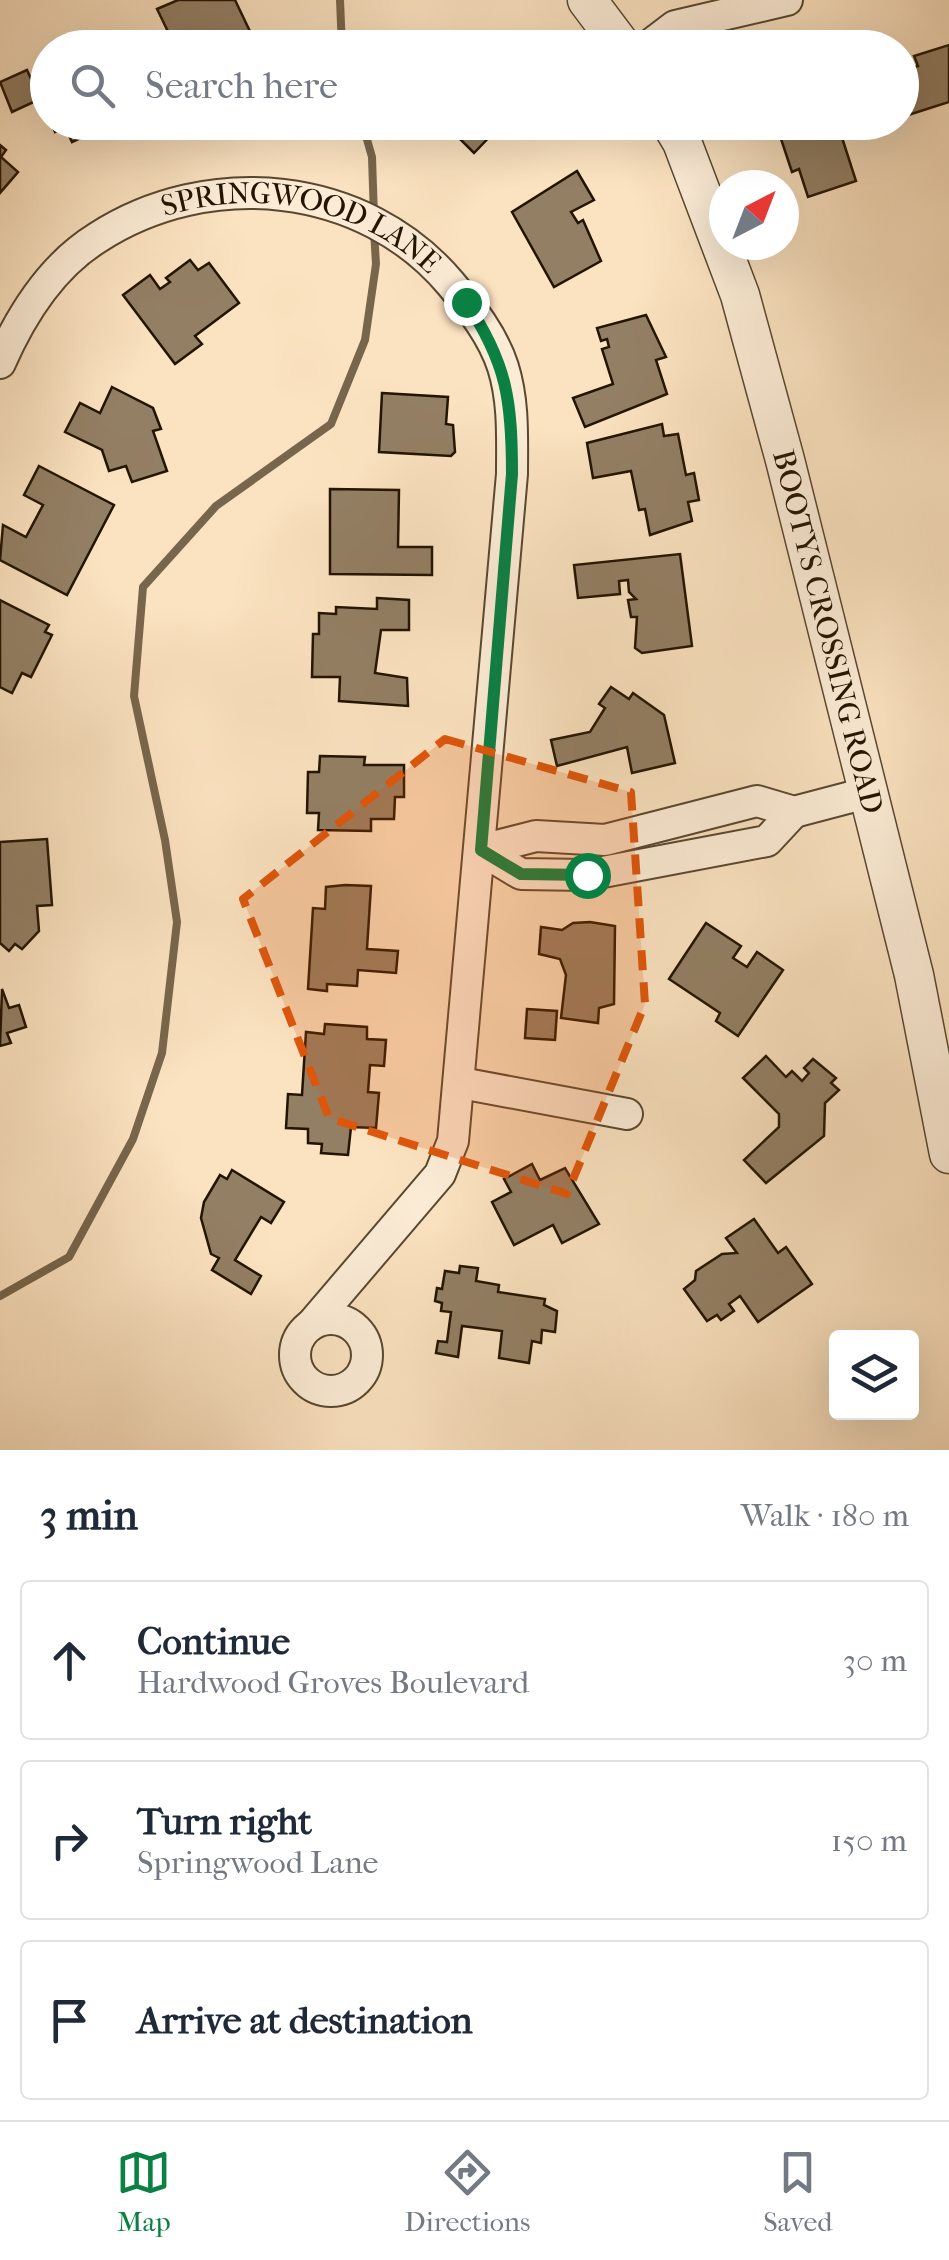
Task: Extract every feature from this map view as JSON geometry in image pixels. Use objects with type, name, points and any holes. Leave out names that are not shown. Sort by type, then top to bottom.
[{"type":"street","points":[[587,0],[610,30]]},
{"type":"street","points":[[671,30],[787,0]]},
{"type":"street","name":"BOOTYS CROSSING ROAD","points":[[681,140],[740,295],[870,792],[914,975],[949,1154]]},
{"type":"street","name":"SPRINGWOOD LANE","points":[[0,363],[34,299],[94,239],[174,201],[250,191],[287,194],[329,205],[374,222],[414,246],[456,290],[489,335],[504,368],[512,413],[512,474],[453,1141],[440,1174],[312,1324]]},
{"type":"street","points":[[481,850],[521,874],[587,875],[767,841],[794,812],[870,792]]},
{"type":"street","points":[[461,1084],[627,1114]]},
{"type":"highlighted area","points":[[445,739],[631,792],[645,1004],[567,1194],[329,1118],[243,899]]},
{"type":"building","points":[[178,0],[235,0],[249,30],[167,30],[157,9]]},
{"type":"building","points":[[949,45],[949,102],[919,112],[919,54]]},
{"type":"building","points":[[27,70],[30,104],[12,112],[0,82]]},
{"type":"building","points":[[461,140],[486,140],[474,153]]},
{"type":"building","points":[[781,140],[843,140],[856,181],[808,197],[799,169],[791,170]]},
{"type":"building","points":[[0,145],[6,150],[1,157],[18,172],[0,193]]},
{"type":"building","points":[[577,171],[594,200],[571,212],[578,223],[583,220],[601,261],[554,287],[512,212]]},
{"type":"building","points":[[190,260],[198,270],[209,263],[239,303],[195,336],[202,344],[175,364],[123,295],[150,275],[160,289],[170,282],[166,278]]},
{"type":"building","points":[[646,315],[666,357],[656,360],[667,394],[585,427],[573,398],[613,384],[602,349],[609,347],[607,339],[601,341],[597,328]]},
{"type":"building","points":[[112,387],[153,408],[161,429],[153,431],[167,471],[132,482],[126,466],[109,471],[102,450],[65,432],[80,403],[100,413]]},
{"type":"building","points":[[382,393],[448,397],[446,424],[453,425],[455,452],[451,456],[379,452]]},
{"type":"building","points":[[662,424],[664,436],[678,434],[686,475],[694,473],[699,500],[688,502],[692,521],[650,535],[645,509],[639,510],[631,471],[593,478],[587,443]]},
{"type":"building","points":[[39,466],[114,505],[67,595],[0,560],[3,525],[26,537],[43,505],[24,495]]},
{"type":"building","points":[[330,489],[399,490],[398,547],[432,547],[432,575],[330,574]]},
{"type":"building","points":[[680,554],[692,646],[642,653],[635,648],[637,617],[631,617],[628,600],[636,599],[629,592],[628,580],[619,581],[620,594],[578,598],[574,565]]},
{"type":"building","points":[[377,598],[409,600],[409,630],[381,630],[375,673],[407,678],[408,706],[339,701],[340,677],[312,677],[313,634],[319,634],[319,613],[336,614],[336,607],[377,609]]},
{"type":"building","points":[[0,600],[49,625],[45,632],[52,635],[31,677],[22,673],[12,693],[0,687]]},
{"type":"building","points":[[611,687],[629,699],[633,693],[664,715],[675,763],[632,773],[627,747],[557,766],[551,740],[590,732],[605,708],[599,704]]},
{"type":"building","points":[[320,756],[365,757],[364,765],[404,765],[404,797],[395,797],[394,819],[371,819],[371,831],[318,830],[319,813],[307,813],[308,772],[319,772]]},
{"type":"building","points":[[47,839],[52,905],[37,906],[39,931],[22,949],[15,944],[9,951],[0,943],[0,842]]},
{"type":"building","points":[[371,886],[367,949],[398,951],[396,973],[358,970],[357,986],[327,984],[327,991],[308,989],[313,908],[325,909],[326,887]]},
{"type":"building","points":[[573,923],[615,926],[614,1004],[599,1008],[598,1023],[561,1018],[566,975],[560,959],[539,954],[541,927],[562,930]]},
{"type":"building","points":[[706,923],[741,946],[733,958],[747,967],[757,952],[783,970],[738,1036],[716,1021],[720,1013],[669,979]]},
{"type":"building","points":[[2,989],[9,1008],[19,1005],[26,1027],[7,1033],[11,1043],[0,1046]]},
{"type":"building","points":[[527,1009],[557,1011],[555,1040],[525,1038]]},
{"type":"building","points":[[325,1024],[367,1027],[367,1039],[386,1040],[384,1066],[370,1065],[368,1092],[379,1093],[376,1128],[351,1127],[348,1155],[321,1153],[322,1144],[308,1143],[308,1129],[286,1128],[288,1094],[302,1095],[306,1032],[324,1034]]},
{"type":"building","points":[[766,1056],[786,1077],[792,1071],[802,1081],[809,1073],[804,1068],[813,1059],[836,1078],[831,1083],[839,1090],[825,1103],[824,1136],[766,1183],[744,1160],[779,1127],[779,1114],[743,1078]]},
{"type":"building","points":[[532,1164],[540,1180],[565,1168],[599,1224],[562,1243],[553,1225],[514,1245],[492,1202],[511,1192],[504,1179]]},
{"type":"building","points":[[232,1170],[284,1202],[271,1223],[261,1217],[235,1260],[261,1276],[251,1294],[212,1270],[219,1258],[211,1254],[201,1218],[204,1202],[220,1175],[227,1179]]},
{"type":"building","points":[[754,1219],[778,1253],[786,1247],[812,1284],[758,1322],[740,1296],[729,1304],[734,1311],[721,1320],[717,1315],[707,1321],[684,1289],[695,1280],[696,1271],[722,1254],[737,1253],[726,1238]]},
{"type":"building","points":[[460,1266],[478,1268],[476,1281],[499,1285],[498,1292],[545,1299],[544,1305],[557,1311],[555,1332],[542,1330],[541,1343],[532,1341],[529,1363],[499,1358],[502,1331],[462,1326],[458,1357],[436,1353],[438,1341],[447,1342],[451,1312],[441,1311],[442,1303],[435,1301],[437,1288],[442,1289],[445,1271],[459,1273]]},
{"type":"waterway","points":[[340,0],[341,30]]},
{"type":"waterway","points":[[367,140],[372,157],[374,217]]},
{"type":"waterway","points":[[0,1296],[69,1257],[133,1139],[162,1053],[177,922],[165,840],[134,696],[143,587],[216,506],[331,424],[365,340],[376,264],[374,231]]},
{"type":"route","points":[[466,302],[489,335],[504,368],[512,413],[512,474],[481,850],[521,874],[587,875]]}]
